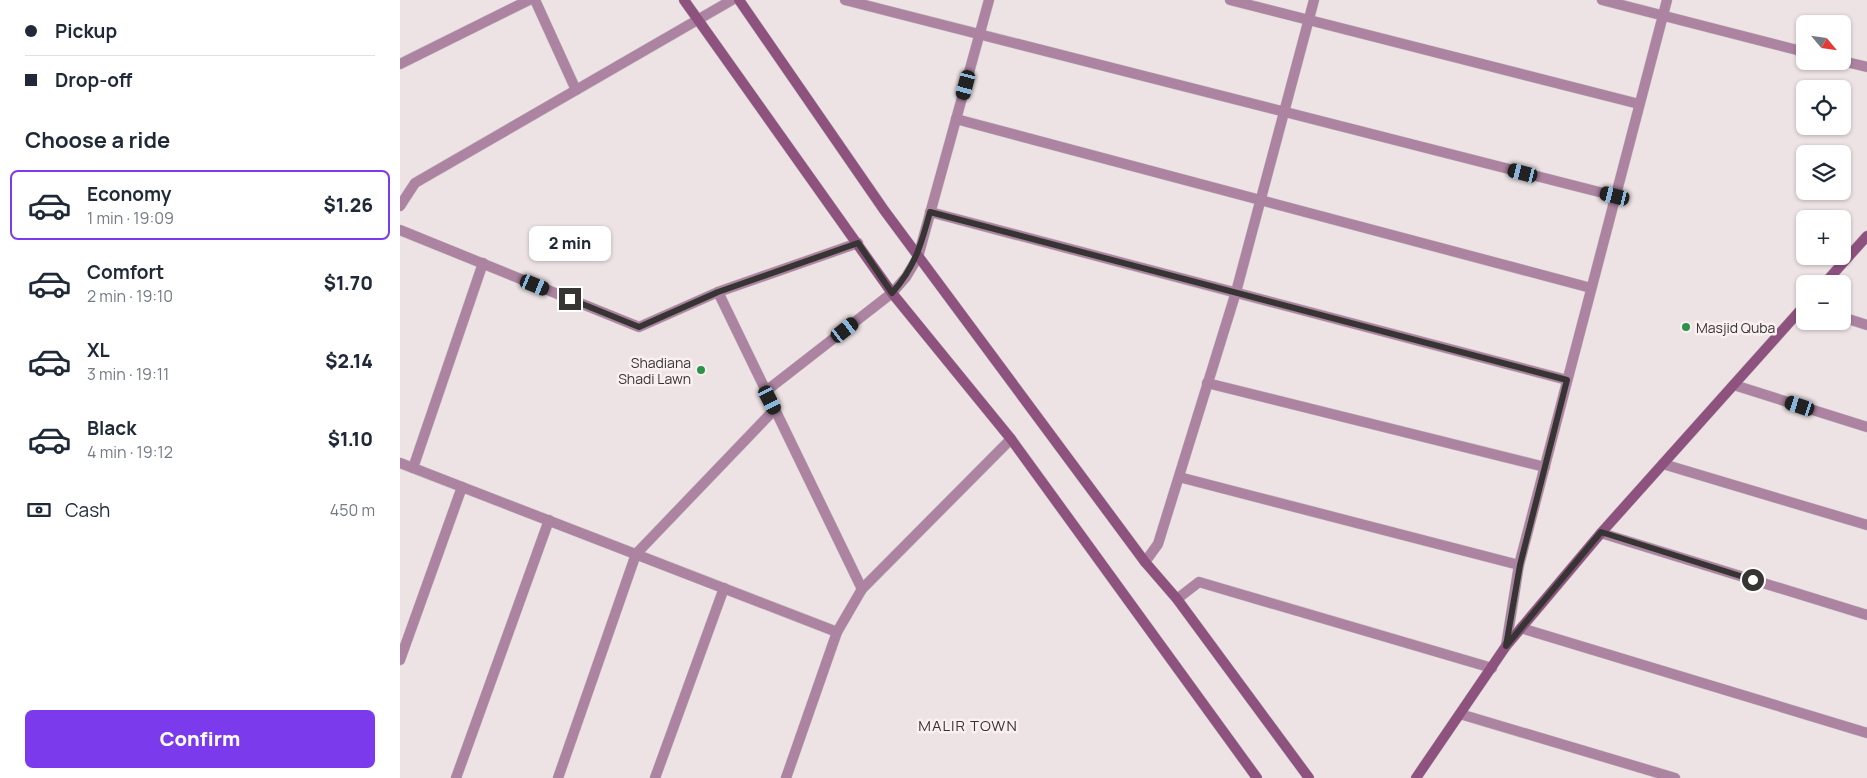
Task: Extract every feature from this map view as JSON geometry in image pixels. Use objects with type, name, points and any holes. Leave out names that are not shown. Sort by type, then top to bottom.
[{"type":"main road","points":[[684,0],[892,293],[1011,439],[1257,778]]},
{"type":"main road","points":[[738,0],[918,256],[1145,562],[1176,598],[1309,778]]},
{"type":"main road","points":[[1832,275],[1867,236]]},
{"type":"main road","points":[[1416,778],[1506,646],[1601,532],[1796,315]]},
{"type":"street","points":[[400,64],[529,0]]},
{"type":"street","points":[[535,0],[576,90]]},
{"type":"street","points":[[400,206],[415,183],[732,0]]},
{"type":"street","points":[[846,0],[1615,196]]},
{"type":"street","points":[[766,391],[892,293],[906,277],[918,256],[989,0]]},
{"type":"street","points":[[1230,0],[1639,104]]},
{"type":"street","points":[[1145,562],[1158,544],[1236,292],[1314,0]]},
{"type":"street","points":[[1602,0],[1796,50]]},
{"type":"street","points":[[1506,646],[1520,565],[1667,0]]},
{"type":"street","points":[[1851,63],[1867,67]]},
{"type":"street","points":[[956,119],[1591,288]]},
{"type":"street","points":[[930,212],[1567,380]]},
{"type":"street","points":[[400,230],[639,327],[718,292],[858,243]]},
{"type":"street","points":[[413,468],[483,263]]},
{"type":"street","points":[[718,292],[862,589]]},
{"type":"street","points":[[1851,320],[1867,325]]},
{"type":"street","points":[[1208,383],[1545,467]]},
{"type":"street","points":[[1734,384],[1867,427]]},
{"type":"street","points":[[558,778],[636,554],[774,409]]},
{"type":"street","points":[[786,778],[837,632],[862,589],[1011,439]]},
{"type":"street","points":[[400,463],[837,632]]},
{"type":"street","points":[[1662,464],[1867,525]]},
{"type":"street","points":[[1179,477],[1520,565]]},
{"type":"street","points":[[400,660],[462,487]]},
{"type":"street","points":[[456,778],[549,520]]},
{"type":"street","points":[[1601,532],[1867,615]]},
{"type":"street","points":[[1176,598],[1199,582],[1492,668]]},
{"type":"street","points":[[655,778],[724,588]]},
{"type":"street","points":[[1522,628],[1867,733]]},
{"type":"street","points":[[1460,714],[1675,778]]},
{"type":"place","name":"Masjid Quba","points":[[1686,327]]},
{"type":"place","name":"Shadiana Shadi Lawn","points":[[701,370]]},
{"type":"district","name":"MALIR TOWN","points":[[968,725]]},
{"type":"route","points":[[570,299],[639,327],[718,292],[858,243],[892,293],[906,277],[918,256],[930,212],[1567,380],[1520,565],[1506,646],[1601,532],[1753,580]]}]
